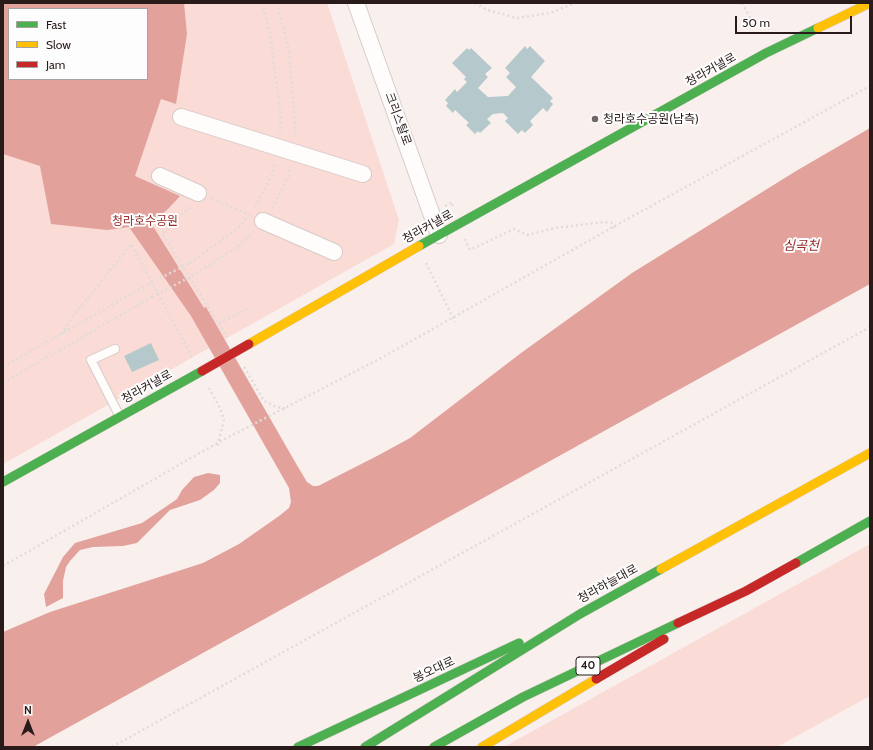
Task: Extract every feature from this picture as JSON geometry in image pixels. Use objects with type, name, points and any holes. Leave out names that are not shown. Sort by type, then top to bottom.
[{"type":"main road","name":"청라커낼로","points":[[3,482],[439,235],[766,53],[870,3]]},
{"type":"main road","name":"청라하늘대로","points":[[365,747],[580,614],[870,453]]},
{"type":"main road","name":"40","points":[[482,747],[746,591],[870,521]]},
{"type":"main road","name":"40","points":[[434,747],[523,697],[746,591]]},
{"type":"main road","name":"봉오대로","points":[[298,747],[580,614]]},
{"type":"street","name":"크리스탈로","points":[[356,3],[439,235]]},
{"type":"street","points":[[181,117],[363,174]]},
{"type":"street","points":[[160,176],[198,193]]},
{"type":"street","points":[[263,221],[334,252]]},
{"type":"lane","points":[[115,349],[91,360],[119,416]]},
{"type":"path","points":[[3,383],[192,276],[239,246],[269,215],[288,176],[296,137],[289,51],[277,3]]},
{"type":"path","points":[[475,3],[487,10],[517,18],[550,13],[575,3]]},
{"type":"path","points":[[742,3],[754,24]]},
{"type":"path","points":[[3,566],[237,432],[385,356],[613,227],[870,86]]},
{"type":"path","points":[[230,343],[219,323],[162,234],[189,209],[198,193],[263,221]]},
{"type":"path","points":[[470,250],[514,229],[527,235],[555,228],[603,222],[612,223],[615,230]]},
{"type":"path","points":[[62,334],[73,316],[130,244],[220,408],[224,420],[217,447]]},
{"type":"path","points":[[3,367],[146,286],[190,263]]},
{"type":"path","points":[[430,272],[455,322]]},
{"type":"path","points":[[219,323],[250,308]]},
{"type":"path","points":[[112,747],[870,328]]},
{"type":"path","points":[[242,364],[264,402],[288,409]]},
{"type":"green space","name":"청라호수공원","points":[[3,3],[327,3],[399,220],[394,244],[3,464]]},
{"type":"green space","points":[[870,544],[870,696],[777,747],[504,747]]},
{"type":"water","name":"심곡천","points":[[3,3],[184,3],[187,34],[176,104],[161,99],[135,176],[180,196],[167,210],[151,223],[204,308],[206,307],[307,482],[313,486],[318,486],[410,438],[521,353],[632,273],[796,171],[870,128],[870,284],[33,747],[3,747],[3,632],[50,612],[203,563],[239,544],[289,508],[291,502],[289,488],[191,316],[129,227],[107,230],[51,224],[40,166],[3,154]]},
{"type":"water","points":[[208,473],[220,475],[220,483],[214,490],[200,500],[170,510],[137,543],[123,546],[93,547],[80,550],[66,567],[63,581],[63,598],[46,607],[44,594],[63,557],[75,543],[142,523],[177,499],[182,490],[194,477]]},
{"type":"building","points":[[525,46],[527,49],[530,46],[545,61],[531,77],[553,98],[550,101],[553,104],[547,112],[543,108],[530,121],[533,125],[525,133],[522,130],[518,134],[505,121],[508,118],[503,113],[493,114],[487,119],[491,123],[480,133],[478,131],[475,134],[466,125],[469,123],[455,110],[453,113],[446,106],[448,103],[445,100],[455,89],[457,92],[467,82],[464,79],[466,77],[452,63],[467,48],[469,50],[471,48],[492,68],[485,74],[488,77],[478,88],[488,97],[508,96],[516,87],[506,77],[510,73],[505,68]]},
{"type":"building","points":[[151,343],[159,360],[132,372],[124,356]]},
{"type":"traffic: fast","points":[[419,246],[766,53],[818,28]]},
{"type":"traffic: fast","points":[[3,482],[202,371]]},
{"type":"traffic: fast","points":[[796,563],[870,521]]},
{"type":"traffic: fast","points":[[365,747],[580,614],[661,569]]},
{"type":"traffic: fast","points":[[434,747],[523,697],[678,623]]},
{"type":"traffic: fast","points":[[298,747],[519,643]]},
{"type":"traffic: slow","points":[[818,28],[870,3]]},
{"type":"traffic: slow","points":[[249,344],[419,246]]},
{"type":"traffic: slow","points":[[661,569],[870,453]]},
{"type":"traffic: slow","points":[[482,747],[596,679]]},
{"type":"traffic: jam","points":[[202,371],[249,344]]},
{"type":"traffic: jam","points":[[678,623],[746,591],[796,563]]},
{"type":"traffic: jam","points":[[596,679],[664,639]]},
{"type":"place","name":"청라호수공원(남측)","points":[[595,119]]}]
